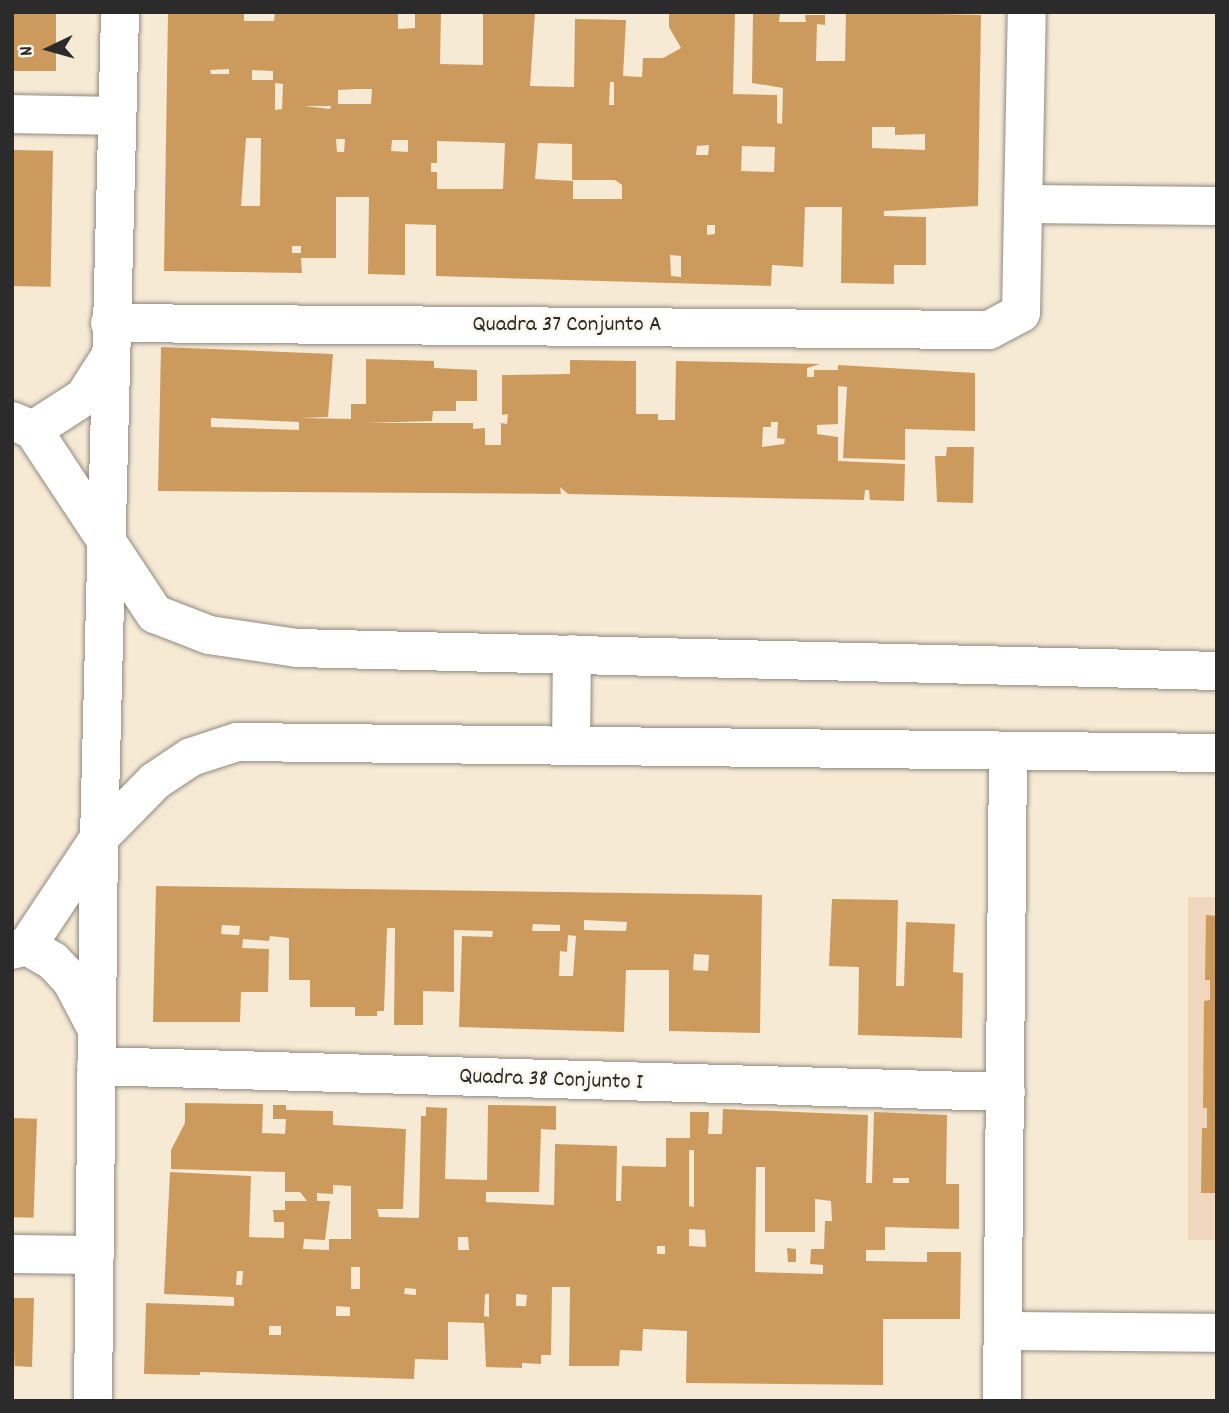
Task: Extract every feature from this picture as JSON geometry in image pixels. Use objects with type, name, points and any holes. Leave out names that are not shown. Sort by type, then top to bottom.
[{"type":"street","points":[[93,1401],[99,838],[120,12]]},
{"type":"street","points":[[1027,12],[1023,204],[1217,205]]},
{"type":"street","points":[[12,114],[116,116]]},
{"type":"street","name":"Quadra 37 Conjunto A","points":[[110,340],[989,330],[1021,313],[1023,204]]},
{"type":"street","points":[[110,340],[84,397],[22,426],[155,614],[209,635],[297,648],[1217,671]]},
{"type":"street","points":[[571,746],[572,654]]},
{"type":"street","points":[[96,1048],[71,980],[53,961],[20,948],[99,838],[155,781],[191,757],[237,742],[1217,753]]},
{"type":"street","points":[[1002,1401],[1008,751]]},
{"type":"street","name":"Quadra 38 Conjunto I","points":[[96,1048],[1006,1092]]},
{"type":"street","points":[[12,1254],[95,1255]]},
{"type":"street","points":[[1003,1331],[1217,1333]]},
{"type":"shaded area","points":[[1188,897],[1217,897],[1217,1240],[1188,1240]]},
{"type":"building","points":[[12,12],[56,12],[56,71],[12,71]]},
{"type":"building","points":[[168,12],[244,12],[244,21],[274,21],[275,12],[398,12],[398,29],[415,28],[415,12],[441,12],[440,64],[483,65],[483,12],[535,12],[530,86],[574,87],[575,19],[626,20],[623,76],[642,77],[643,58],[663,58],[681,48],[669,27],[669,12],[735,12],[733,94],[777,95],[777,123],[782,124],[783,88],[752,83],[753,12],[780,12],[779,22],[806,22],[805,15],[825,15],[825,25],[817,24],[816,61],[845,61],[846,12],[981,15],[978,206],[884,211],[884,216],[926,217],[926,265],[894,265],[894,284],[841,283],[842,207],[805,207],[803,267],[772,265],[771,286],[436,276],[436,225],[405,224],[405,275],[368,274],[369,197],[336,197],[336,258],[301,258],[302,273],[164,271]],"holes":[[[229,69],[229,74],[211,74],[210,70]],[[252,70],[273,71],[273,80],[252,80]],[[610,82],[614,82],[614,105],[609,105]],[[275,83],[283,84],[282,109],[275,110]],[[372,89],[371,104],[338,104],[338,90]],[[304,106],[331,106],[330,109]],[[872,127],[895,127],[895,135],[925,134],[925,150],[872,148]],[[246,138],[261,138],[260,206],[241,206]],[[336,139],[345,139],[344,152],[337,152]],[[392,140],[408,140],[408,152],[391,151]],[[437,141],[505,143],[503,189],[437,189],[437,172],[431,172],[431,163],[437,163]],[[538,143],[572,144],[572,180],[615,180],[622,185],[622,199],[573,199],[573,181],[535,179]],[[709,145],[708,155],[696,155],[697,146]],[[742,146],[775,147],[774,172],[741,171]],[[707,225],[715,225],[715,234],[707,235]],[[292,246],[301,246],[301,253],[292,253]],[[670,255],[681,256],[681,277],[671,276]]]},
{"type":"building","points":[[12,150],[53,151],[51,287],[12,286]]},
{"type":"building","points":[[161,347],[333,354],[328,417],[299,418],[351,419],[351,404],[366,404],[366,359],[434,361],[434,368],[477,370],[477,401],[456,401],[456,411],[433,411],[432,421],[366,423],[473,423],[473,429],[485,428],[485,445],[501,445],[501,423],[507,424],[508,414],[502,415],[502,375],[570,374],[570,360],[636,361],[636,414],[658,414],[658,420],[675,420],[676,361],[820,364],[807,368],[807,377],[814,377],[814,370],[838,370],[838,365],[975,373],[975,431],[905,429],[905,460],[843,458],[847,387],[838,386],[838,424],[817,425],[817,434],[838,437],[838,461],[905,464],[904,501],[870,500],[869,490],[865,490],[864,500],[568,494],[560,487],[561,494],[158,491]],"holes":[[[211,418],[299,422],[299,430],[211,427]],[[771,422],[778,422],[777,438],[785,439],[784,444],[762,447],[763,427],[771,427]]]},
{"type":"building","points":[[947,447],[974,447],[973,503],[937,502],[935,456],[946,456]]},
{"type":"building","points":[[156,886],[762,895],[760,1033],[669,1031],[669,970],[626,970],[624,1032],[459,1027],[462,936],[492,937],[493,931],[454,930],[454,992],[423,991],[423,1025],[394,1025],[395,928],[387,928],[384,1011],[377,1011],[377,1016],[355,1016],[355,1007],[310,1007],[310,980],[289,980],[289,938],[270,936],[269,941],[243,939],[242,948],[269,949],[268,992],[241,992],[240,1022],[153,1022]],"holes":[[[584,920],[627,922],[626,931],[584,930]],[[533,924],[560,925],[560,931],[532,931]],[[222,925],[240,926],[239,935],[221,934]],[[568,935],[576,936],[573,976],[559,976],[560,951],[567,952]],[[694,954],[709,955],[708,971],[693,970]]]},
{"type":"building","points":[[832,899],[898,900],[896,986],[904,986],[906,922],[955,924],[953,972],[963,973],[962,1038],[858,1035],[859,967],[829,966]]},
{"type":"building","points":[[1206,915],[1217,916],[1217,1193],[1201,1193],[1202,1128],[1207,1128],[1207,1108],[1203,1108],[1204,1001],[1210,1000],[1210,980],[1205,980]]},
{"type":"building","points":[[185,1103],[263,1104],[262,1133],[285,1134],[286,1119],[273,1119],[273,1105],[286,1105],[286,1110],[333,1111],[333,1125],[406,1129],[403,1209],[377,1209],[379,1217],[419,1218],[421,1116],[426,1116],[426,1107],[447,1108],[445,1179],[487,1180],[488,1105],[556,1106],[556,1130],[541,1129],[539,1192],[486,1192],[486,1202],[554,1205],[555,1144],[617,1146],[616,1201],[621,1201],[622,1166],[666,1167],[666,1138],[690,1138],[690,1112],[709,1112],[708,1134],[722,1134],[723,1109],[868,1115],[866,1183],[872,1183],[874,1112],[947,1115],[946,1184],[959,1184],[959,1229],[885,1227],[885,1250],[866,1250],[866,1261],[927,1262],[927,1252],[961,1252],[960,1319],[883,1319],[883,1385],[686,1383],[687,1331],[643,1329],[642,1351],[620,1350],[619,1366],[569,1366],[570,1287],[552,1287],[551,1355],[541,1355],[541,1364],[522,1363],[522,1368],[486,1367],[484,1323],[448,1322],[448,1360],[415,1359],[414,1379],[200,1372],[200,1375],[144,1374],[146,1303],[234,1306],[234,1297],[164,1294],[170,1172],[251,1176],[249,1237],[284,1238],[284,1222],[274,1222],[273,1210],[285,1210],[285,1201],[307,1201],[300,1192],[285,1192],[285,1172],[171,1169],[171,1150],[185,1123]],"holes":[[[689,1150],[694,1150],[694,1207],[689,1206]],[[756,1167],[765,1167],[765,1232],[815,1232],[815,1199],[831,1201],[832,1221],[825,1221],[824,1249],[811,1249],[810,1264],[823,1265],[823,1274],[755,1272]],[[893,1178],[909,1178],[909,1183],[893,1183]],[[333,1185],[351,1186],[351,1239],[329,1239],[329,1250],[303,1249],[304,1239],[325,1240],[330,1201],[317,1201],[317,1193],[333,1194]],[[689,1229],[705,1230],[706,1247],[689,1246]],[[458,1237],[468,1237],[469,1250],[458,1250]],[[657,1246],[665,1246],[665,1254],[657,1254]],[[351,1267],[360,1267],[360,1289],[351,1289]],[[237,1271],[243,1271],[242,1285],[236,1285]],[[405,1288],[416,1289],[416,1295],[404,1294]],[[485,1294],[489,1294],[489,1317],[484,1316]],[[516,1294],[527,1295],[526,1306],[516,1306]],[[336,1306],[350,1307],[350,1316],[336,1316]],[[269,1326],[281,1326],[281,1335],[269,1335]]]},
{"type":"building","points":[[12,1118],[37,1119],[34,1218],[12,1217]]},
{"type":"building","points":[[787,1248],[796,1249],[796,1262],[788,1262]]},
{"type":"building","points":[[12,1298],[34,1298],[32,1367],[15,1366],[15,1377]]}]
